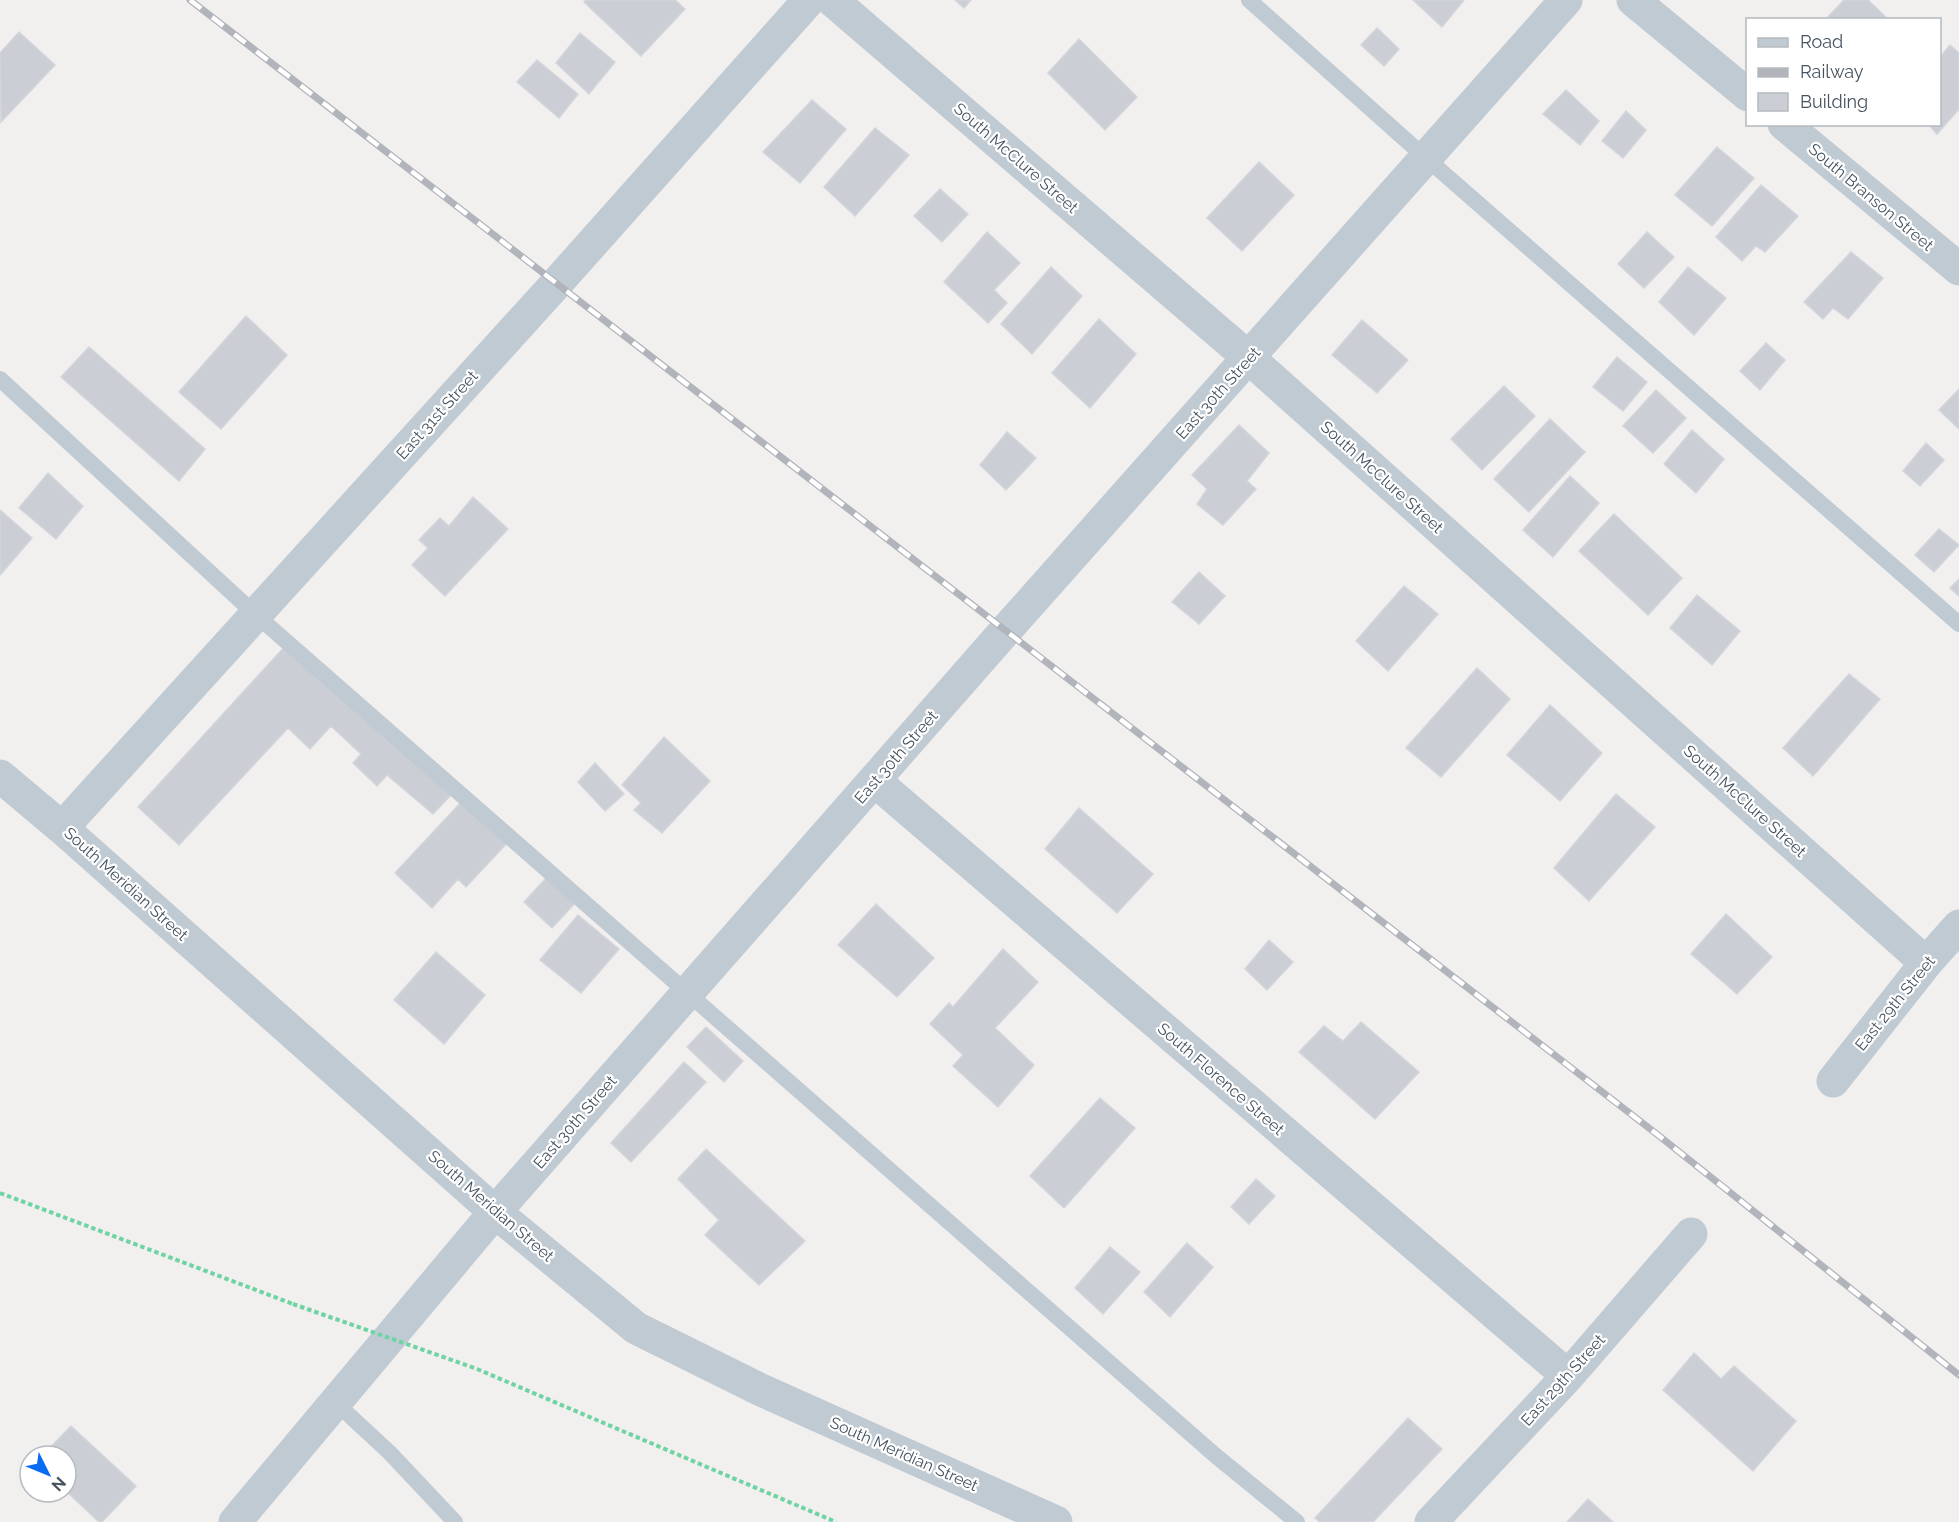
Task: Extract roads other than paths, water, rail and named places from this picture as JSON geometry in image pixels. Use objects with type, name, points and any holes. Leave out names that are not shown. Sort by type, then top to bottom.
[{"type":"street","name":"East 31st Street","points":[[62,828],[556,284],[809,0]]},
{"type":"street","name":"South McClure Street","points":[[832,0],[1249,358],[1926,963]]},
{"type":"street","name":"East 30th Street","points":[[236,1522],[495,1212],[1566,0]]},
{"type":"street","points":[[1633,0],[1746,92]]},
{"type":"street","name":"South Branson Street","points":[[1786,126],[1959,269]]},
{"type":"street","name":"South Meridian Street","points":[[0,776],[62,828],[495,1212],[636,1328],[759,1389],[1056,1522]]},
{"type":"street","name":"South Florence Street","points":[[874,781],[1568,1376]]},
{"type":"street","name":"East 29th Street","points":[[1833,1081],[1926,963],[1959,926]]},
{"type":"street","name":"East 29th Street","points":[[1431,1522],[1568,1376],[1691,1234]]},
{"type":"lane","points":[[1249,0],[1426,158],[1959,624]]},
{"type":"lane","points":[[0,379],[255,614],[1216,1456],[1297,1522]]},
{"type":"lane","points":[[335,1402],[390,1453],[455,1522]]},
{"type":"railway","points":[[190,0],[1658,1135],[1959,1375]]}]
